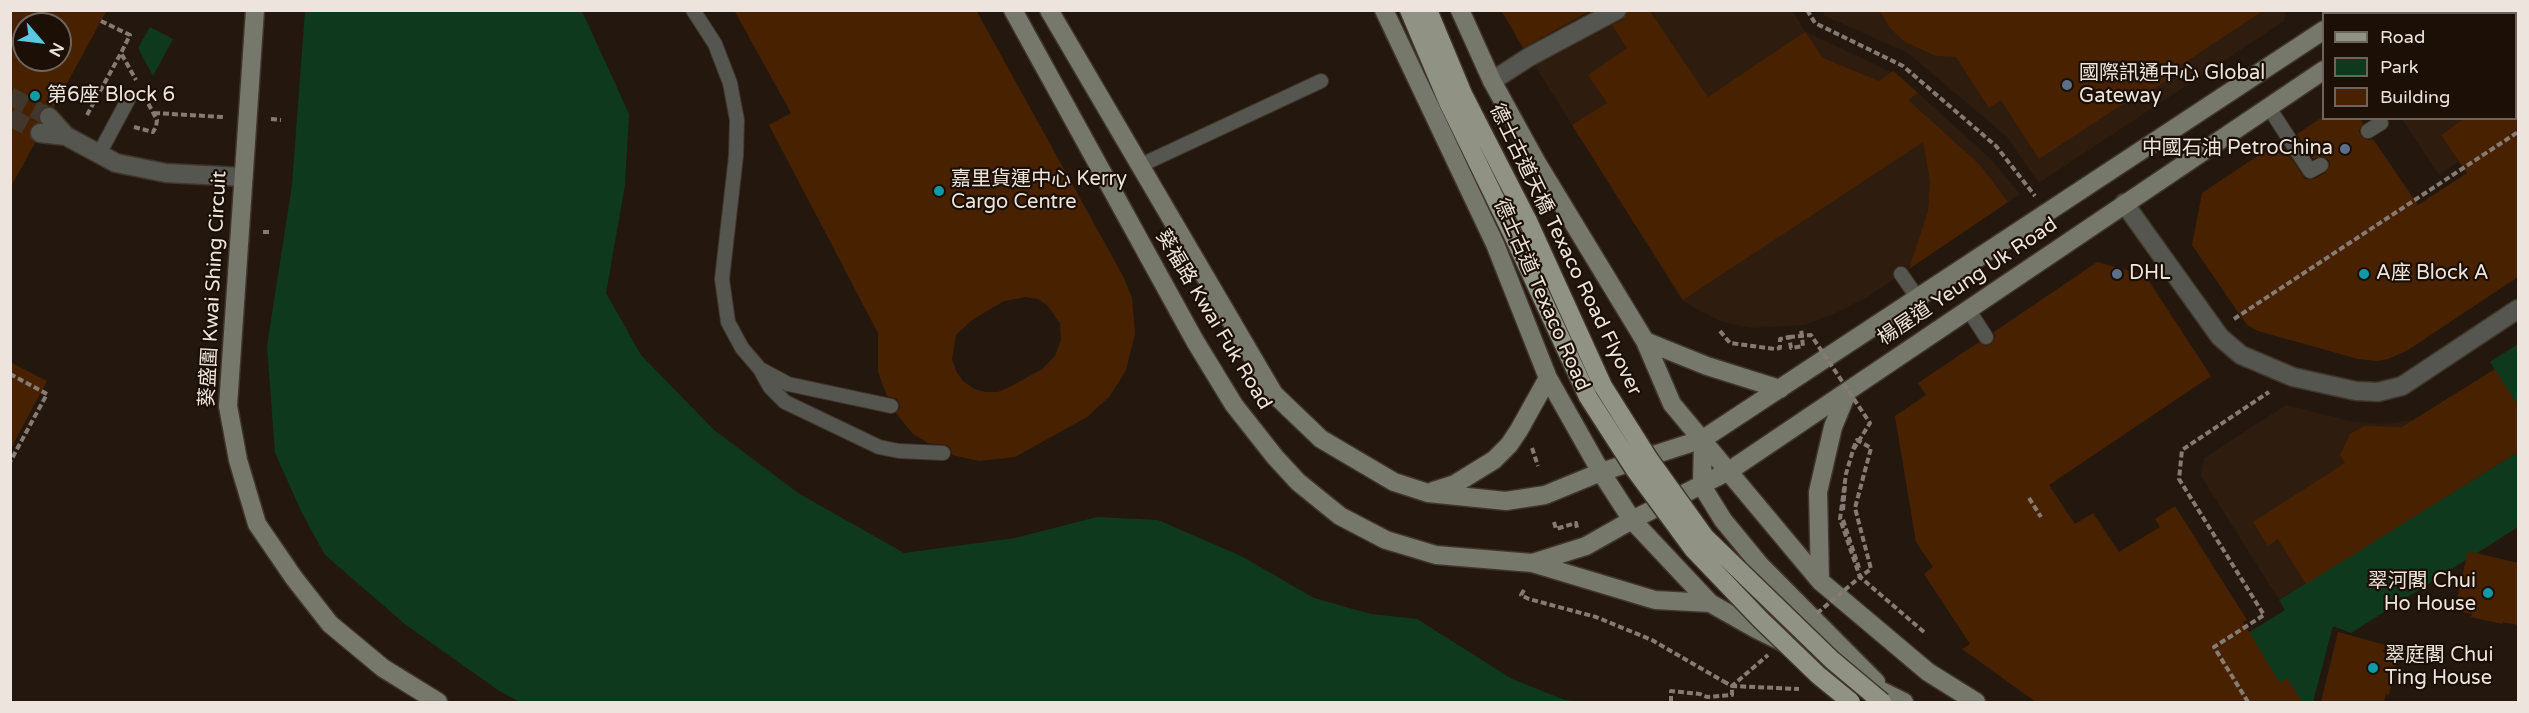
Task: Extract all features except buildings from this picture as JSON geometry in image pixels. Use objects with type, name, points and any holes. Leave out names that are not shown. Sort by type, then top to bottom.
[{"type":"main road","name":"葵盛圍 Kwai Shing Circuit","points":[[255,10],[228,406],[238,460],[257,524],[330,624],[383,668],[438,702]]},
{"type":"main road","name":"葵福路 Kwai Fuk Road","points":[[1013,10],[1195,341],[1234,405],[1298,482],[1340,516],[1386,540],[1436,555],[1532,563],[1586,546],[1632,520]]},
{"type":"main road","name":"葵福路 Kwai Fuk Road","points":[[1049,10],[1274,394],[1321,439],[1394,482],[1428,493],[1515,500],[1545,495],[1601,472],[1703,439]]},
{"type":"main road","name":"德士古道 Texaco Road","points":[[1384,10],[1495,244],[1548,378],[1601,472],[1632,520],[1710,603],[1884,697],[1904,702]]},
{"type":"main road","name":"德士古道天橋 Texaco Road Flyover","points":[[1409,10],[1448,102],[1588,397],[1635,470],[1701,557],[1761,620],[1818,675],[1851,702]]},
{"type":"main road","name":"德士古道天橋 Texaco Road Flyover","points":[[1428,10],[1463,94],[1528,221],[1602,386],[1649,459],[1705,537],[1824,653],[1884,697]]},
{"type":"main road","points":[[1460,10],[1492,81],[1537,163],[1645,341],[1672,404],[1820,581],[1928,672],[1976,702]]},
{"type":"main road","points":[[2345,12],[2353,10]]},
{"type":"main road","name":"楊屋道 Yeung Uk Road","points":[[1703,439],[2322,31]]},
{"type":"main road","name":"楊屋道 Yeung Uk Road","points":[[1632,520],[1729,471],[2322,71]]},
{"type":"main road","points":[[1645,341],[1707,366],[1780,389]]},
{"type":"main road","points":[[1428,493],[1455,484],[1494,460],[1514,438],[1548,378]]},
{"type":"main road","points":[[1820,581],[1818,492],[1833,427],[1847,393]]},
{"type":"main road","points":[[1703,439],[1702,486],[1723,520],[1760,565],[1884,697]]},
{"type":"main road","points":[[1532,563],[1655,600],[1710,603]]},
{"type":"street","points":[[1492,81],[1529,57],[1617,10]]},
{"type":"street","points":[[49,117],[66,136],[116,163],[142,170],[243,177]]},
{"type":"street","points":[[40,133],[66,136]]},
{"type":"street","points":[[2124,203],[2220,337],[2241,355],[2293,377],[2356,391],[2378,392],[2402,386],[2518,309]]},
{"type":"lane","points":[[693,10],[715,44],[730,83],[737,120],[736,156],[722,279],[728,322],[742,348],[760,369],[770,387],[785,402],[879,447],[899,451],[944,453]]},
{"type":"lane","points":[[1139,166],[1321,81]]},
{"type":"lane","points":[[99,154],[129,98]]},
{"type":"lane","points":[[2268,106],[2310,171],[2320,165]]},
{"type":"lane","points":[[2368,132],[2381,123],[2379,120]]},
{"type":"lane","points":[[1901,274],[1917,297]]},
{"type":"lane","points":[[1968,309],[1986,337]]},
{"type":"lane","points":[[760,369],[788,384],[891,406]]},
{"type":"path","points":[[1807,10],[1815,23],[1903,66],[1996,146],[2035,195]]},
{"type":"path","points":[[87,115],[121,53]]},
{"type":"path","points":[[153,113],[223,117]]},
{"type":"path","points":[[271,119],[281,120]]},
{"type":"path","points":[[2234,319],[2518,132]]},
{"type":"path","points":[[264,232],[272,232]]},
{"type":"path","points":[[1790,337],[1791,348],[1803,346],[1801,329]]},
{"type":"path","points":[[1720,331],[1730,343],[1775,349],[1780,348],[1780,339],[1811,335],[1870,423],[1853,450],[1846,474],[1840,519],[1860,577],[1924,632]]},
{"type":"path","points":[[10,374],[47,393],[10,462]]},
{"type":"path","points":[[2248,702],[2214,647],[2264,615],[2179,479],[2182,450],[2272,390]]},
{"type":"path","points":[[1809,621],[1871,569],[1855,508],[1872,448],[1857,440],[1846,463],[1842,520],[1859,568]]},
{"type":"path","points":[[2029,498],[2041,517]]},
{"type":"path","points":[[1554,522],[1556,529],[1576,523],[1578,531]]},
{"type":"path","points":[[1524,590],[1521,595],[1596,618],[1652,640],[1732,686],[1801,689]]},
{"type":"path","points":[[1732,686],[1775,650]]},
{"type":"path","points":[[1671,702],[1671,691],[1700,694],[1707,698],[1732,695],[1732,686]]},
{"type":"shaded area","points":[[1637,11],[1792,11],[1806,32],[1898,75],[1991,159],[2020,194],[1869,296],[1829,316],[1804,325],[1751,328],[1723,322],[1682,300],[1535,66]]},
{"type":"shaded area","name":"國際訊通中心 Global Gateway","points":[[1822,11],[2286,11],[2284,21],[2039,183],[2007,137],[1908,53],[1825,16]]},
{"type":"shaded area","points":[[2518,11],[2518,122],[2439,175],[2403,120],[2517,120],[2517,12],[2477,12]]},
{"type":"shaded area","points":[[2495,369],[2518,406],[2518,452],[2279,600],[2201,476],[2204,458],[2286,405],[2350,421],[2384,424],[2413,420]]},
{"type":"green space","points":[[305,11],[582,11],[629,114],[625,185],[606,293],[641,355],[714,430],[798,493],[904,553],[1015,538],[1097,517],[1158,520],[1241,556],[1314,598],[1371,614],[1417,619],[1512,679],[1565,700],[1579,702],[520,702],[498,690],[406,625],[325,555],[302,513],[275,453],[267,346],[292,185]]},
{"type":"green space","points":[[150,27],[173,39],[153,76],[138,48]]},
{"type":"green space","points":[[2518,344],[2518,406],[2490,362]]},
{"type":"green space","points":[[2518,452],[2518,527],[2351,633],[2333,626],[2313,702],[2254,702],[2221,650],[2285,610],[2279,600]]},
{"type":"tunnel","points":[[10,96],[49,117]]},
{"type":"tunnel","points":[[10,117],[40,133]]},
{"type":"place","name":"國際訊通中心 Global Gateway","points":[[2067,85]]},
{"type":"place","name":"第6座 Block 6","points":[[35,96]]},
{"type":"place","name":"中國石油 PetroChina","points":[[2345,149]]},
{"type":"place","name":"嘉里貨運中心 Kerry Cargo Centre","points":[[939,191]]},
{"type":"place","name":"DHL","points":[[2117,274]]},
{"type":"place","name":"A座 Block A","points":[[2364,274]]},
{"type":"place","name":"翠河閣 Chui Ho House","points":[[2488,593]]},
{"type":"place","name":"翠庭閣 Chui Ting House","points":[[2373,668]]}]
